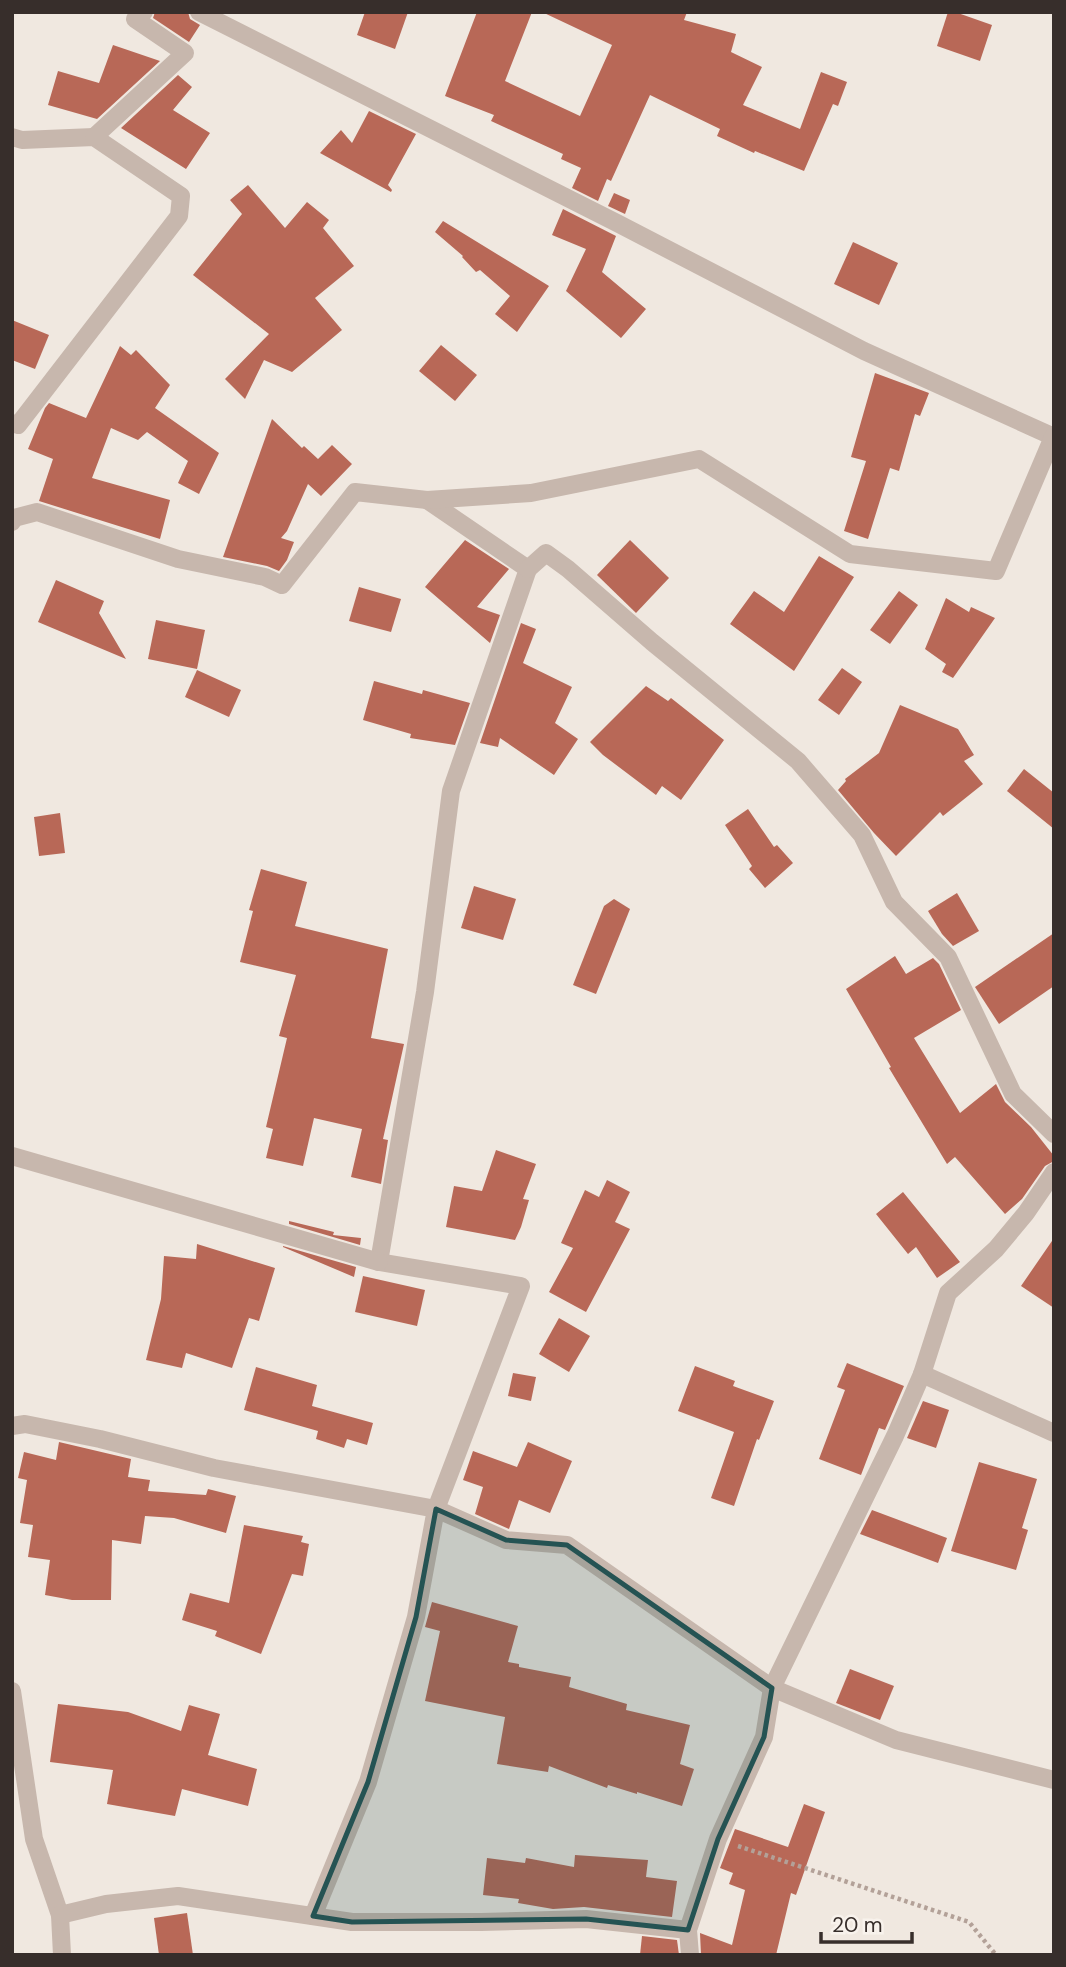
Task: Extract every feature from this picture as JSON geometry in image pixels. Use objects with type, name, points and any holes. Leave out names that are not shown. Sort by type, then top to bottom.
[{"type":"street","points":[[94,137],[186,53],[135,19],[144,12]]},
{"type":"street","points":[[12,522],[14,518],[37,512],[178,559],[265,577],[282,585],[355,492],[427,500],[531,493],[699,459],[850,554],[996,570],[1053,437],[864,351],[199,12]]},
{"type":"street","points":[[12,137],[22,140],[94,137],[181,196],[179,216],[18,425],[12,423]]},
{"type":"street","points":[[427,500],[528,569]]},
{"type":"street","points":[[379,1262],[425,992],[451,791],[528,569],[546,553],[798,761],[862,835],[894,902],[948,957],[1013,1094],[1054,1134]]},
{"type":"street","points":[[12,1156],[379,1262],[521,1286],[436,1509],[416,1617],[368,1782],[313,1916]]},
{"type":"street","points":[[690,1955],[688,1930],[718,1839],[764,1737],[772,1688],[895,1436],[922,1374],[948,1293],[996,1249],[1026,1213],[1054,1172]]},
{"type":"street","points":[[922,1374],[1054,1433]]},
{"type":"street","points":[[12,1426],[25,1424],[214,1468],[436,1509],[506,1540],[567,1545],[772,1688],[896,1740],[1054,1780]]},
{"type":"street","points":[[12,1691],[34,1839],[60,1915],[62,1955]]},
{"type":"street","points":[[60,1915],[106,1904],[178,1896],[365,1922],[586,1919],[688,1930]]},
{"type":"path","points":[[718,1839],[969,1923],[996,1955]]},
{"type":"highlighted area","points":[[436,1509],[506,1540],[567,1545],[772,1688],[764,1737],[718,1839],[688,1930],[586,1919],[352,1922],[313,1916],[368,1782],[416,1617]]},
{"type":"building","points":[[155,12],[188,12],[190,19],[200,25],[189,42],[153,18]]},
{"type":"building","points":[[365,12],[408,12],[395,49],[357,35]]},
{"type":"building","points":[[477,12],[532,12],[505,81],[580,116],[612,45],[542,12],[687,12],[684,20],[736,34],[731,52],[762,67],[743,105],[800,129],[821,72],[847,82],[838,106],[833,104],[804,171],[717,136],[720,129],[650,95],[611,181],[607,179],[598,201],[572,188],[581,168],[561,159],[563,154],[491,121],[494,115],[445,96]]},
{"type":"building","points":[[948,12],[992,25],[980,61],[937,46]]},
{"type":"building","points":[[113,45],[160,61],[97,119],[48,105],[58,71],[99,83]]},
{"type":"building","points":[[178,75],[192,87],[173,110],[210,133],[186,169],[121,128]]},
{"type":"building","points":[[369,111],[416,134],[388,185],[391,192],[320,153],[341,130],[352,143]]},
{"type":"building","points":[[248,185],[285,228],[307,202],[329,220],[323,228],[354,266],[315,298],[342,330],[292,372],[264,360],[245,399],[225,379],[269,334],[193,275],[242,214],[230,200]]},
{"type":"building","points":[[614,193],[630,200],[625,214],[608,206]]},
{"type":"building","points":[[563,209],[616,236],[602,272],[646,309],[621,338],[566,291],[586,249],[552,235]]},
{"type":"building","points":[[443,221],[549,286],[517,332],[495,314],[510,296],[480,270],[476,272],[463,256],[435,232]]},
{"type":"building","points":[[853,242],[898,263],[879,305],[834,284]]},
{"type":"building","points":[[12,320],[49,335],[35,369],[12,360]]},
{"type":"building","points":[[441,345],[477,375],[455,401],[419,371]]},
{"type":"building","points":[[120,346],[131,355],[136,350],[170,385],[155,408],[219,453],[199,494],[178,483],[188,461],[147,432],[138,440],[111,428],[92,478],[170,500],[160,539],[39,501],[53,459],[28,449],[49,403],[86,418]]},
{"type":"building","points":[[875,373],[929,393],[920,416],[915,414],[899,471],[890,468],[868,539],[844,531],[866,461],[851,457]]},
{"type":"building","points":[[272,419],[302,448],[304,446],[318,459],[332,445],[352,464],[321,496],[308,484],[287,531],[281,538],[294,542],[279,571],[223,557]]},
{"type":"building","points":[[465,540],[509,569],[477,607],[500,615],[490,643],[425,587]]},
{"type":"building","points":[[630,540],[669,578],[636,613],[597,575]]},
{"type":"building","points":[[819,556],[854,577],[794,671],[730,624],[754,591],[784,612]]},
{"type":"building","points":[[56,580],[104,601],[99,613],[126,659],[38,622]]},
{"type":"building","points":[[359,587],[401,599],[391,632],[349,621]]},
{"type":"building","points":[[899,591],[918,605],[890,644],[870,630]]},
{"type":"building","points":[[946,598],[969,612],[971,607],[995,618],[953,678],[942,672],[946,664],[925,649]]},
{"type":"building","points":[[156,620],[205,630],[197,669],[148,659]]},
{"type":"building","points":[[521,623],[536,629],[523,663],[572,687],[555,723],[578,739],[554,775],[500,738],[498,747],[480,743]]},
{"type":"building","points":[[842,668],[862,682],[839,715],[818,700]]},
{"type":"building","points":[[197,670],[241,690],[229,717],[185,697]]},
{"type":"building","points":[[374,681],[422,694],[423,690],[470,703],[455,745],[410,738],[411,734],[363,720]]},
{"type":"building","points":[[646,686],[668,701],[671,698],[724,740],[681,800],[662,786],[656,795],[590,742]]},
{"type":"building","points":[[900,705],[958,729],[974,755],[964,761],[983,784],[943,816],[940,812],[896,856],[838,790],[845,779],[879,753]]},
{"type":"building","points":[[1024,769],[1054,793],[1054,829],[1007,791]]},
{"type":"building","points":[[748,809],[774,847],[777,845],[793,863],[765,888],[749,869],[752,866],[725,825]]},
{"type":"building","points":[[60,813],[65,853],[39,856],[34,817]]},
{"type":"building","points":[[261,869],[307,882],[295,926],[388,949],[371,1038],[404,1044],[383,1139],[388,1140],[381,1184],[351,1177],[362,1129],[314,1118],[303,1166],[266,1158],[273,1129],[266,1127],[287,1038],[279,1036],[296,975],[240,962],[253,911],[249,910]]},
{"type":"building","points":[[474,886],[516,899],[503,940],[461,928]]},
{"type":"building","points":[[957,893],[979,931],[953,946],[928,911]]},
{"type":"building","points":[[614,899],[630,909],[596,994],[573,985],[604,906]]},
{"type":"building","points":[[1054,933],[1054,986],[999,1024],[975,987]]},
{"type":"building","points":[[895,956],[906,974],[933,958],[939,964],[961,1010],[914,1038],[960,1113],[996,1084],[1005,1102],[1031,1127],[1054,1156],[1054,1161],[1045,1166],[1022,1199],[1005,1214],[955,1157],[947,1164],[889,1068],[891,1067],[846,989]]},
{"type":"building","points":[[496,1150],[536,1164],[523,1199],[529,1200],[515,1240],[446,1227],[454,1186],[482,1191]]},
{"type":"building","points":[[607,1180],[630,1192],[615,1222],[630,1229],[586,1312],[549,1292],[573,1248],[561,1243],[585,1190],[599,1197]]},
{"type":"building","points":[[903,1192],[960,1262],[937,1278],[916,1247],[908,1254],[876,1214]]},
{"type":"building","points":[[289,1221],[334,1232],[333,1235],[361,1238],[360,1245],[289,1224]]},
{"type":"building","points":[[1054,1238],[1054,1308],[1021,1286]]},
{"type":"building","points":[[197,1244],[275,1268],[259,1321],[249,1318],[232,1368],[186,1353],[182,1368],[146,1360],[161,1299],[164,1256],[196,1259]]},
{"type":"building","points":[[283,1247],[356,1267],[354,1277]]},
{"type":"building","points":[[363,1276],[425,1290],[417,1326],[355,1312]]},
{"type":"building","points":[[559,1318],[590,1336],[569,1372],[539,1354]]},
{"type":"building","points":[[847,1363],[904,1386],[885,1430],[879,1428],[861,1475],[819,1459],[845,1390],[837,1387]]},
{"type":"building","points":[[695,1366],[735,1381],[733,1386],[774,1401],[759,1440],[757,1439],[734,1506],[711,1498],[734,1432],[678,1411]]},
{"type":"building","points":[[256,1367],[317,1385],[312,1406],[373,1423],[367,1445],[347,1439],[344,1448],[316,1439],[318,1431],[244,1410]]},
{"type":"building","points":[[513,1373],[536,1377],[531,1401],[508,1396]]},
{"type":"building","points":[[923,1401],[949,1410],[936,1448],[907,1438]]},
{"type":"building","points":[[59,1442],[131,1459],[128,1477],[150,1480],[148,1491],[206,1495],[208,1489],[236,1496],[226,1533],[174,1518],[145,1516],[141,1544],[112,1540],[111,1600],[72,1600],[45,1595],[50,1560],[28,1557],[33,1525],[20,1523],[27,1480],[18,1478],[24,1452],[56,1460]]},
{"type":"building","points":[[528,1442],[572,1461],[550,1513],[519,1500],[509,1529],[475,1514],[483,1487],[463,1480],[473,1451],[517,1467]]},
{"type":"building","points":[[979,1462],[1037,1479],[1022,1528],[1028,1530],[1016,1570],[951,1551]]},
{"type":"building","points":[[872,1510],[947,1538],[938,1563],[860,1534]]},
{"type":"building","points":[[244,1525],[303,1536],[301,1542],[309,1544],[303,1576],[292,1574],[261,1654],[215,1636],[217,1631],[182,1620],[190,1593],[229,1603]]},
{"type":"building","points":[[432,1602],[518,1626],[508,1662],[519,1664],[519,1667],[571,1677],[569,1687],[627,1704],[626,1710],[690,1725],[680,1764],[694,1769],[682,1806],[608,1785],[607,1788],[549,1766],[548,1772],[497,1764],[505,1717],[425,1701],[440,1631],[425,1627]]},
{"type":"building","points":[[850,1669],[894,1686],[880,1720],[836,1703]]},
{"type":"building","points":[[58,1704],[128,1712],[181,1731],[189,1705],[220,1714],[208,1755],[257,1769],[248,1806],[182,1789],[175,1816],[107,1804],[113,1770],[50,1762]]},
{"type":"building","points":[[804,1804],[825,1812],[796,1895],[791,1893],[776,1955],[701,1955],[700,1933],[732,1945],[745,1890],[729,1884],[733,1873],[720,1868],[735,1829],[788,1847]]},
{"type":"building","points":[[575,1855],[648,1860],[646,1877],[677,1881],[672,1917],[584,1907],[553,1909],[518,1903],[519,1899],[483,1895],[487,1858],[525,1863],[526,1858],[574,1867]]},
{"type":"building","points":[[187,1913],[193,1955],[159,1955],[154,1918]]},
{"type":"building","points":[[642,1936],[677,1940],[679,1955],[640,1955]]}]
